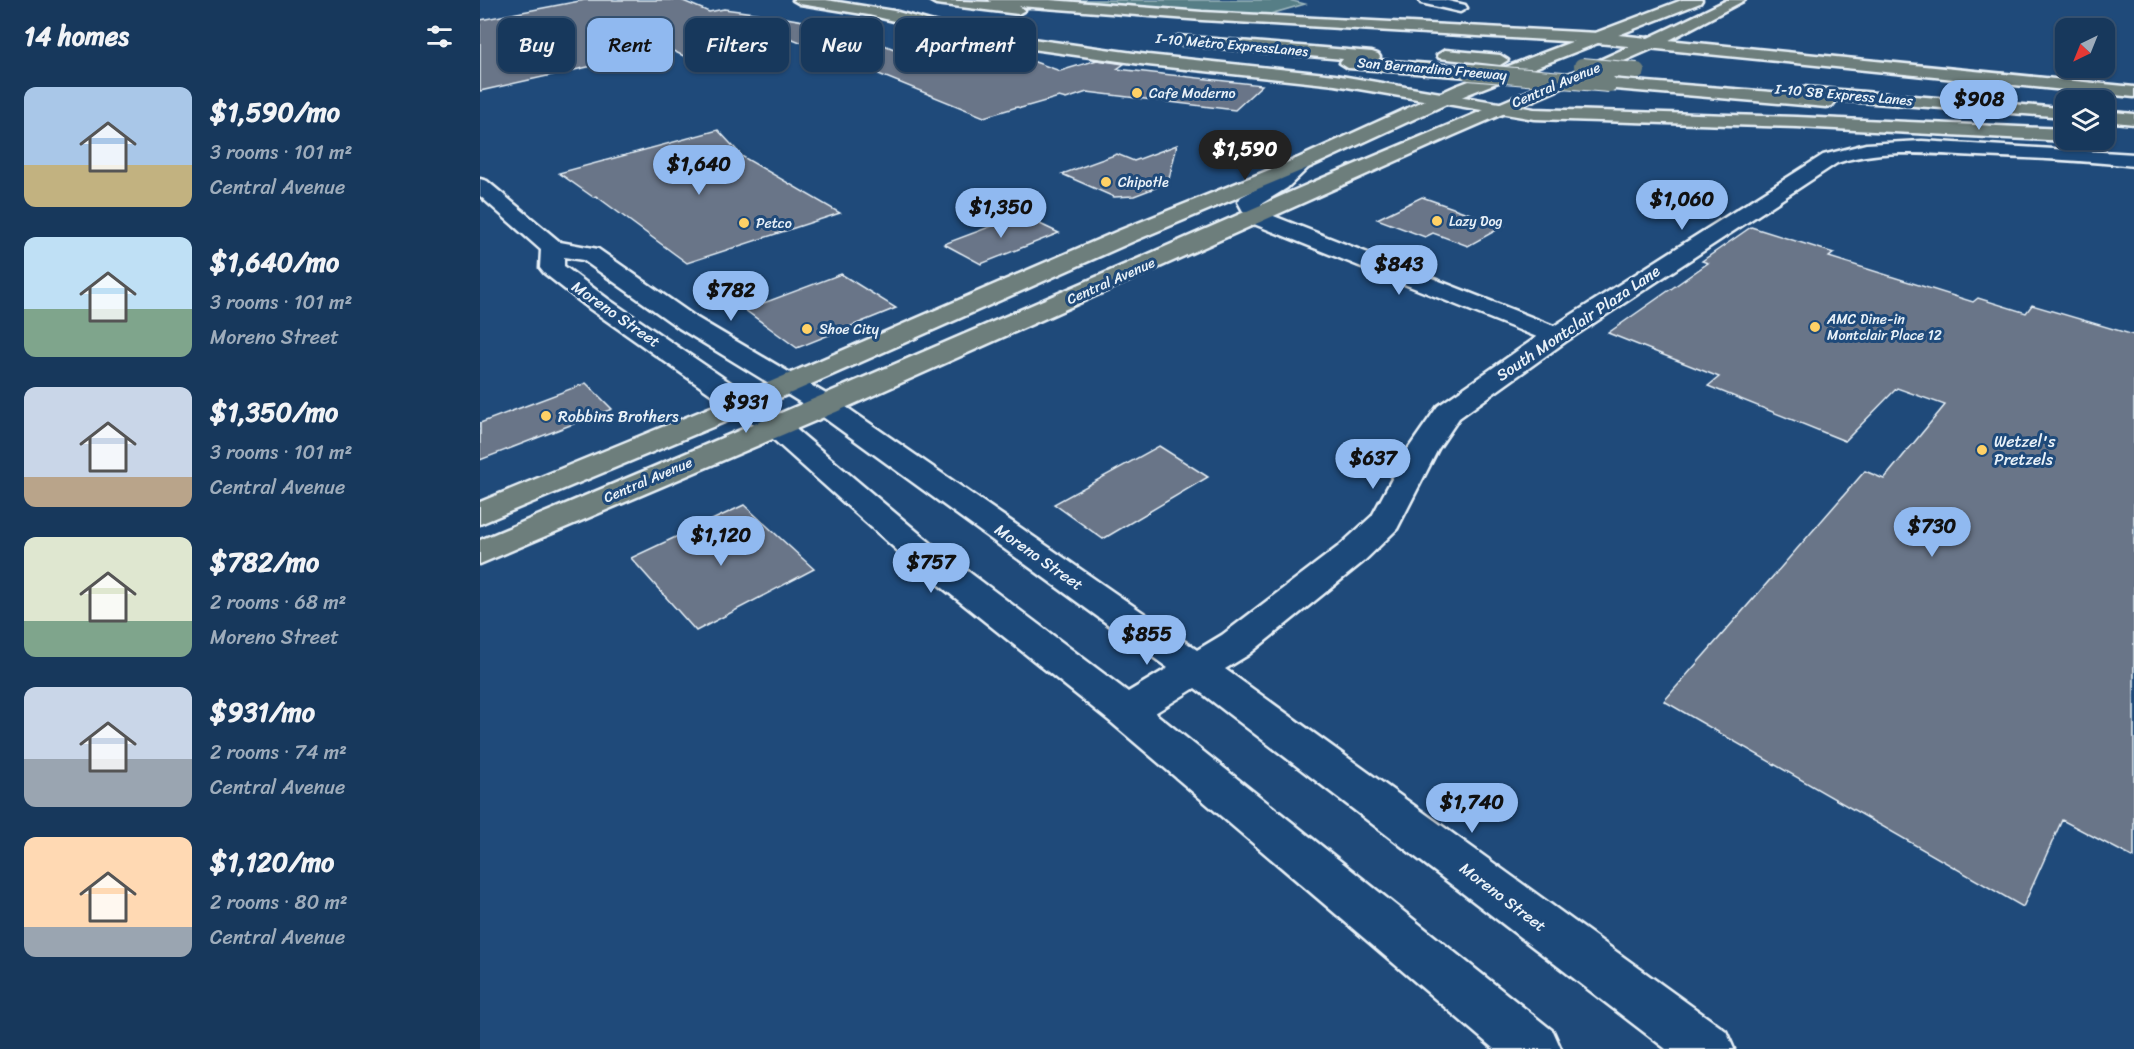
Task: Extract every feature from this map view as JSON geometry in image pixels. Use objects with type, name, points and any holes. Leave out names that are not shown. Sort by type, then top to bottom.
[{"type":"main road","name":"San Bernardino Freeway","points":[[800,0],[873,12],[1139,45],[1630,74],[2055,121]]},
{"type":"main road","points":[[843,0],[974,18]]},
{"type":"main road","points":[[996,0],[1202,16],[1598,38],[2134,92]]},
{"type":"main road","name":"Central Avenue","points":[[480,514],[743,404],[1105,245],[1304,163],[1443,98],[1695,0]]},
{"type":"main road","name":"Central Avenue","points":[[480,553],[826,406],[1651,44],[1738,0]]},
{"type":"main road","name":"San Bernardino Freeway","points":[[929,2],[1137,23],[1377,43]]},
{"type":"main road","points":[[929,2],[1030,18]]},
{"type":"main road","points":[[873,12],[948,30],[1025,43],[1159,61],[1335,80],[1502,109],[1559,116],[1797,122],[2055,134]]},
{"type":"main road","name":"I-10 Metro ExpressLanes","points":[[1162,36],[1484,66],[1630,74]]},
{"type":"main road","name":"San Bernardino Freeway","points":[[1435,48],[1516,54],[1630,74]]},
{"type":"main road","name":"I-10 SB Express Lanes","points":[[1630,74],[2055,105]]},
{"type":"main road","name":"I-10 SB Express Lanes","points":[[1630,74],[2055,112]]},
{"type":"main road","points":[[1793,76],[2055,97]]},
{"type":"main road","points":[[2115,102],[2134,103]]},
{"type":"main road","points":[[2115,110],[2134,111]]},
{"type":"main road","points":[[2115,117],[2134,119]]},
{"type":"main road","points":[[2115,126],[2134,128]]},
{"type":"street","points":[[1426,0],[1461,8]]},
{"type":"street","name":"South Montclair Plaza Lane","points":[[1126,712],[1198,670],[1235,645],[1351,554],[1385,522],[1423,449],[1449,412],[1557,336],[1830,159],[1860,149],[1900,147],[2052,153],[2134,160]]},
{"type":"street","points":[[1304,163],[1280,184],[1249,202],[1257,217],[1557,336]]},
{"type":"street","points":[[480,185],[553,248]]},
{"type":"street","name":"Moreno Street","points":[[1535,1049],[1126,712],[921,553],[776,426],[599,304],[552,268],[553,248],[590,254],[659,303],[826,406],[1198,670],[1708,1049]]},
{"type":"green space","points":[[1022,0],[1289,0],[1305,4],[1260,17]]},
{"type":"building","points":[[585,0],[681,0],[709,12],[724,9],[786,18],[685,18],[685,57],[673,51],[673,18],[587,18],[587,67],[575,70],[575,18],[498,18],[498,72],[566,72],[480,91],[480,20]]},
{"type":"building","points":[[789,18],[801,21],[801,42],[789,37]]},
{"type":"building","points":[[883,45],[895,49],[895,72],[1036,72],[1036,62],[1060,71],[1097,60],[1124,64],[1117,69],[1262,85],[1235,110],[1087,92],[1066,99],[1059,97],[1021,108],[1017,107],[984,117],[874,72],[883,72]]},
{"type":"building","points":[[718,130],[743,157],[840,213],[687,263],[596,196],[593,197],[559,173]]},
{"type":"building","points":[[1177,145],[1168,183],[1134,196],[1114,197],[1062,174],[1117,154],[1134,161]]},
{"type":"building","name":"Lazy Dog","points":[[1422,197],[1504,226],[1468,246],[1433,233],[1425,237],[1377,219]]},
{"type":"building","points":[[1021,215],[1059,233],[981,264],[944,244]]},
{"type":"building","points":[[1751,227],[1834,253],[1829,257],[1973,302],[1978,298],[2026,313],[2032,305],[2134,335],[2134,858],[2062,820],[2023,907],[1664,701],[1865,471],[1884,479],[1945,405],[1897,388],[1845,441],[1708,386],[1719,377],[1608,333],[1708,263],[1702,261]]},
{"type":"building","name":"Shoe City","points":[[841,274],[896,308],[797,348],[745,310]]},
{"type":"building","name":"Robbins Brothers","points":[[586,383],[612,409],[480,460],[480,423]]},
{"type":"building","points":[[1159,446],[1208,477],[1103,539],[1054,504]]},
{"type":"building","points":[[744,505],[814,569],[696,631],[631,558]]},
{"type":"place","name":"Cafe Moderno","points":[[1137,93]]},
{"type":"place","name":"Chipotle","points":[[1106,182]]},
{"type":"place","name":"Lazy Dog","points":[[1437,221]]},
{"type":"place","name":"Petco","points":[[744,223]]},
{"type":"place","name":"AMC Dine-in Montclair Place 12","points":[[1815,327]]},
{"type":"place","name":"Shoe City","points":[[807,329]]},
{"type":"place","name":"Robbins Brothers","points":[[546,416]]},
{"type":"place","name":"Wetzel's Pretzels","points":[[1982,450]]}]
